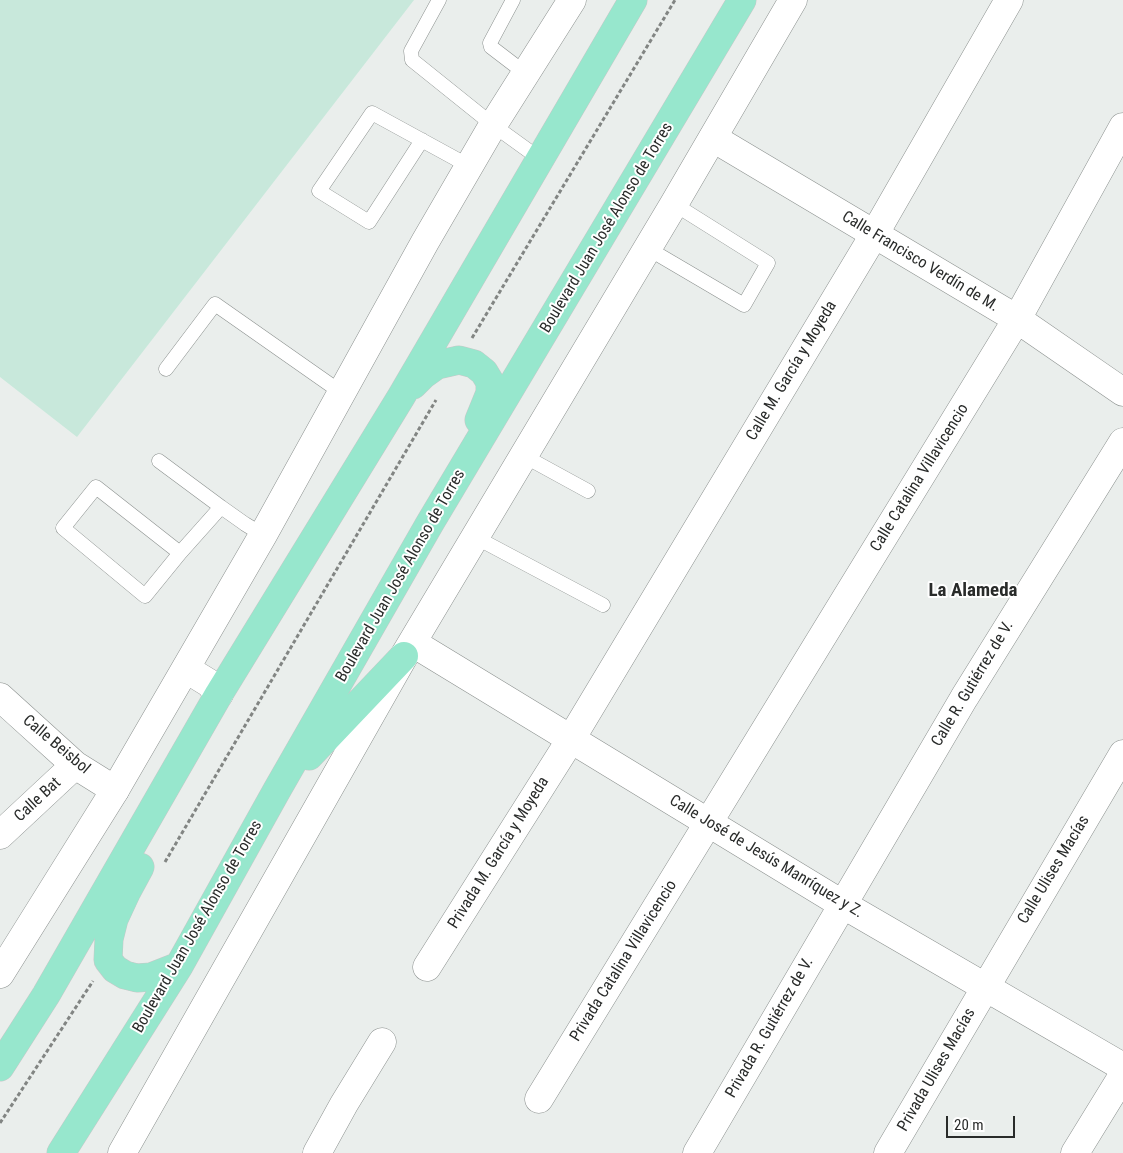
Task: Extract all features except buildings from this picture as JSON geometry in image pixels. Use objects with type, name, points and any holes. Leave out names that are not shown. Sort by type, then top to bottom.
[{"type":"main road","points":[[0,1067],[46,995],[220,694],[401,397],[633,0]]},
{"type":"main road","name":"Boulevard Juan José Alonso de Torres","points":[[61,1153],[179,966],[430,523],[742,0]]},
{"type":"main road","points":[[401,397],[437,365],[459,360],[474,364],[484,372],[490,382],[490,393],[483,413],[449,477],[430,523]]},
{"type":"main road","points":[[277,790],[408,649]]},
{"type":"main road","points":[[179,966],[151,977],[137,978],[125,976],[115,969],[108,960],[108,940],[114,919],[127,891],[207,737],[215,716],[220,694]]},
{"type":"street","points":[[0,974],[115,790],[263,535],[425,242],[493,125],[572,0]]},
{"type":"street","points":[[122,1153],[408,649],[674,204],[793,0]]},
{"type":"street","name":"Calle M. García y Moyeda","points":[[571,739],[874,234],[1009,0]]},
{"type":"street","name":"Calle Catalina Villavicencio","points":[[708,823],[1017,319],[1123,127]]},
{"type":"street","name":"Calle Francisco Verdín de M.","points":[[713,138],[1017,319],[1123,392]]},
{"type":"street","name":"Calle R. Gutiérrez de V.","points":[[842,904],[964,698],[1123,442]]},
{"type":"street","name":"Calle José de Jesús Manríquez y Z.","points":[[408,649],[571,739],[842,904],[1123,1066]]},
{"type":"street","points":[[184,672],[196,675],[209,683],[220,694]]},
{"type":"street","name":"Calle Beisbol","points":[[0,696],[76,765],[115,790]]},
{"type":"street","name":"Privada M. García y Moyeda","points":[[427,967],[571,739]]},
{"type":"street","name":"Calle Ulises Macías","points":[[986,986],[1123,754]]},
{"type":"street","name":"Calle Bat","points":[[0,835],[76,765]]},
{"type":"street","name":"Privada Catalina Villavicencio","points":[[539,1098],[708,823]]},
{"type":"street","name":"Privada R. Gutiérrez de V.","points":[[697,1153],[842,904]]},
{"type":"street","name":"Privada Ulises Macías","points":[[888,1153],[986,986]]},
{"type":"street","points":[[317,1153],[382,1042]]},
{"type":"street","points":[[1075,1153],[1123,1076]]},
{"type":"lane","points":[[439,0],[410,51],[412,60],[493,125],[540,159]]},
{"type":"lane","points":[[514,0],[490,43],[491,47],[525,73]]},
{"type":"lane","points":[[422,140],[370,222],[319,191],[372,113],[422,140],[469,166]]},
{"type":"lane","points":[[647,248],[744,305],[768,263],[674,204]]},
{"type":"lane","points":[[166,369],[215,304],[342,393]]},
{"type":"lane","points":[[524,456],[588,492]]},
{"type":"lane","points":[[159,461],[221,507],[263,535]]},
{"type":"lane","points":[[180,553],[96,487],[63,528],[145,596],[221,507]]},
{"type":"lane","points":[[475,537],[603,605]]},
{"type":"path","points":[[459,360],[675,0]]},
{"type":"path","points":[[163,865],[439,394]]},
{"type":"path","points":[[0,1123],[108,960]]},
{"type":"green space","points":[[0,0],[414,0],[77,437],[0,377]]},
{"type":"district","name":"La Alameda","points":[[973,591]]}]
